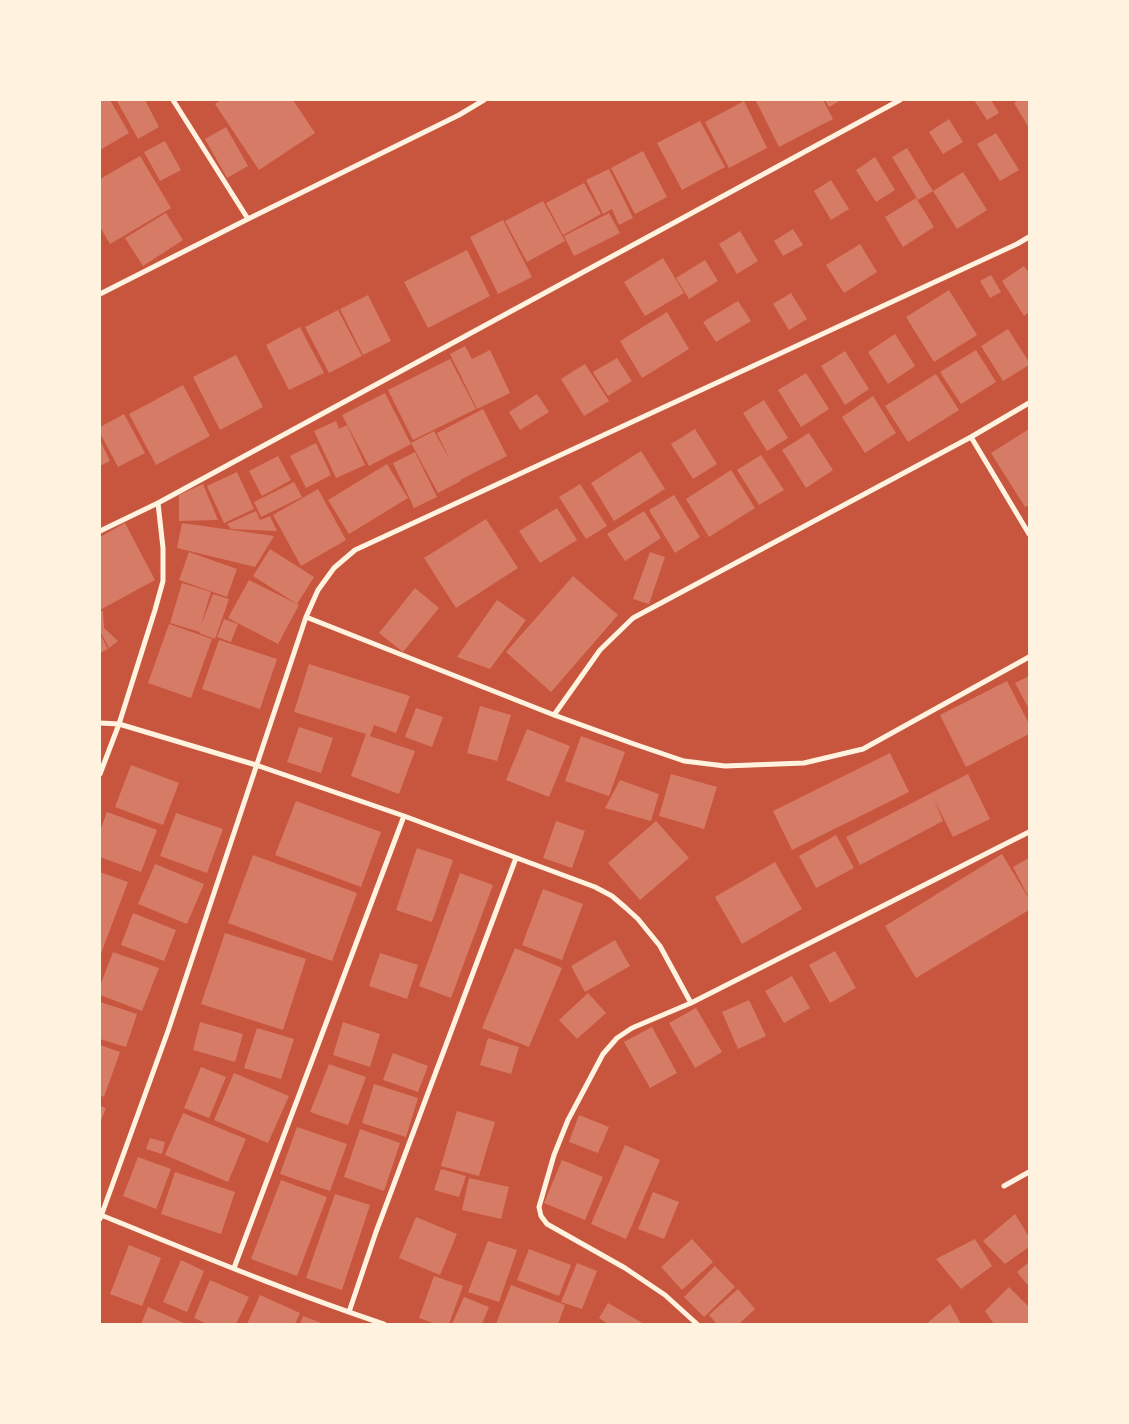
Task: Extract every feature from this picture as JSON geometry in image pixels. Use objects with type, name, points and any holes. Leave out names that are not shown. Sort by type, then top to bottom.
[{"type":"street","points":[[173,100],[248,219]]},
{"type":"street","points":[[100,294],[459,115],[484,100]]},
{"type":"street","points":[[100,531],[158,503],[900,100]]},
{"type":"street","points":[[384,1324],[348,1312],[101,1217],[168,1031],[306,617],[318,590],[334,568],[356,550],[1029,237]]},
{"type":"street","points":[[554,715],[600,650],[633,618],[1029,404]]},
{"type":"street","points":[[971,437],[1029,534]]},
{"type":"street","points":[[100,774],[118,724],[163,581],[163,548],[158,503]]},
{"type":"street","points":[[306,617],[554,715],[684,761],[725,766],[804,763],[864,749],[1029,657]]},
{"type":"street","points":[[100,723],[118,724],[256,765],[404,816],[595,887],[612,896],[638,919],[660,946],[691,1003]]},
{"type":"street","points":[[234,1268],[404,816]]},
{"type":"street","points":[[697,1324],[665,1295],[625,1268],[547,1224],[541,1216],[538,1207],[554,1155],[568,1120],[608,1047],[632,1028],[691,1003],[1029,832]]},
{"type":"street","points":[[348,1312],[376,1232],[516,858]]},
{"type":"street","points":[[1004,1186],[1029,1172]]},
{"type":"building","points":[[100,100],[110,100],[129,133],[100,150]]},
{"type":"building","points":[[145,100],[159,127],[138,139],[117,101]]},
{"type":"building","points":[[221,100],[293,100],[315,133],[259,170],[215,104]]},
{"type":"building","points":[[757,100],[823,100],[833,119],[779,147]]},
{"type":"building","points":[[825,100],[841,100],[829,107]]},
{"type":"building","points":[[974,100],[991,100],[999,113],[987,120]]},
{"type":"building","points":[[1019,100],[1029,100],[1029,128],[1014,103]]},
{"type":"building","points":[[744,101],[767,148],[729,168],[705,122]]},
{"type":"building","points":[[949,119],[963,142],[943,154],[929,132]]},
{"type":"building","points":[[700,121],[725,167],[682,190],[657,143]]},
{"type":"building","points":[[226,127],[248,166],[227,178],[205,139]]},
{"type":"building","points":[[996,133],[1019,170],[1000,181],[977,144]]},
{"type":"building","points":[[165,141],[181,170],[160,181],[144,152]]},
{"type":"building","points":[[907,148],[933,191],[918,200],[892,157]]},
{"type":"building","points":[[643,151],[667,197],[635,214],[611,168]]},
{"type":"building","points":[[140,156],[171,208],[110,244],[100,227],[100,179]]},
{"type":"building","points":[[875,157],[895,190],[876,202],[856,170]]},
{"type":"building","points":[[609,169],[633,218],[619,225],[612,209],[603,214],[586,180]]},
{"type":"building","points":[[963,172],[987,210],[957,229],[933,191]]},
{"type":"building","points":[[831,180],[849,209],[831,220],[814,191]]},
{"type":"building","points":[[584,183],[601,214],[563,235],[546,203]]},
{"type":"building","points":[[916,198],[934,227],[903,247],[885,217]]},
{"type":"building","points":[[543,201],[565,241],[527,262],[505,221]]},
{"type":"building","points":[[166,213],[183,240],[143,266],[125,238]]},
{"type":"building","points":[[609,213],[620,233],[574,256],[564,236]]},
{"type":"building","points":[[503,220],[532,277],[498,294],[470,237]]},
{"type":"building","points":[[793,229],[803,245],[783,256],[774,241]]},
{"type":"building","points":[[740,231],[758,261],[737,274],[719,244]]},
{"type":"building","points":[[860,244],[877,272],[844,293],[826,265]]},
{"type":"building","points":[[467,250],[490,296],[428,328],[404,282]]},
{"type":"building","points":[[663,258],[684,293],[645,316],[624,282]]},
{"type":"building","points":[[705,260],[718,281],[689,299],[676,278]]},
{"type":"building","points":[[1024,266],[1029,273],[1029,312],[1024,316],[1002,281]]},
{"type":"building","points":[[991,275],[1001,292],[990,298],[980,281]]},
{"type":"building","points":[[949,290],[977,335],[934,362],[906,317]]},
{"type":"building","points":[[791,293],[807,319],[789,330],[773,304]]},
{"type":"building","points":[[368,295],[391,341],[363,355],[340,309]]},
{"type":"building","points":[[738,301],[751,321],[716,342],[703,322]]},
{"type":"building","points":[[338,310],[362,356],[329,373],[305,327]]},
{"type":"building","points":[[667,312],[689,349],[642,378],[620,341]]},
{"type":"building","points":[[300,327],[324,373],[289,390],[266,345]]},
{"type":"building","points":[[1008,329],[1029,362],[1029,365],[1003,381],[981,346]]},
{"type":"building","points":[[895,334],[915,366],[888,384],[868,352]]},
{"type":"building","points":[[465,346],[472,359],[490,350],[510,393],[477,409],[450,354]]},
{"type":"building","points":[[976,350],[996,382],[961,404],[940,372]]},
{"type":"building","points":[[845,351],[869,389],[845,405],[821,366]]},
{"type":"building","points":[[236,355],[263,407],[220,430],[193,377]]},
{"type":"building","points":[[617,358],[632,381],[608,396],[593,372]]},
{"type":"building","points":[[450,359],[476,409],[413,440],[388,390]]},
{"type":"building","points":[[585,364],[609,401],[584,416],[561,379]]},
{"type":"building","points":[[806,373],[829,409],[801,427],[778,390]]},
{"type":"building","points":[[936,374],[959,410],[908,442],[885,406]]},
{"type":"building","points":[[183,385],[210,436],[156,465],[129,414]]},
{"type":"building","points":[[385,393],[411,444],[369,466],[342,415]]},
{"type":"building","points":[[537,394],[549,412],[520,430],[509,412]]},
{"type":"building","points":[[873,396],[896,433],[865,453],[842,417]]},
{"type":"building","points":[[764,400],[788,438],[767,451],[743,413]]},
{"type":"building","points":[[483,409],[507,456],[438,493],[411,443],[434,431],[450,460],[437,433]]},
{"type":"building","points":[[124,414],[145,453],[118,467],[100,433],[100,427]]},
{"type":"building","points":[[336,421],[339,429],[347,425],[365,465],[336,478],[314,431]]},
{"type":"building","points":[[695,429],[717,464],[693,479],[671,444]]},
{"type":"building","points":[[1029,429],[1029,505],[1025,507],[991,453]]},
{"type":"building","points":[[809,433],[833,470],[806,488],[782,450]]},
{"type":"building","points":[[100,440],[110,461],[100,466]]},
{"type":"building","points":[[316,443],[331,475],[306,488],[290,456]]},
{"type":"building","points":[[641,451],[665,489],[614,521],[591,483]]},
{"type":"building","points":[[415,452],[437,497],[414,508],[393,463]]},
{"type":"building","points":[[761,455],[784,490],[759,505],[737,470]]},
{"type":"building","points":[[278,456],[291,480],[262,496],[249,471]]},
{"type":"building","points":[[387,464],[408,498],[349,534],[328,500]]},
{"type":"building","points":[[731,470],[755,508],[709,537],[686,499]]},
{"type":"building","points":[[237,472],[254,509],[224,523],[207,486]]},
{"type":"building","points":[[294,482],[302,497],[261,517],[254,502]]},
{"type":"building","points":[[203,484],[218,520],[179,521],[179,495]]},
{"type":"building","points":[[580,484],[607,526],[586,539],[559,497]]},
{"type":"building","points":[[318,489],[346,540],[301,566],[273,515]]},
{"type":"building","points":[[674,495],[700,537],[675,553],[649,510]]},
{"type":"building","points":[[557,508],[577,540],[540,563],[519,531]]},
{"type":"building","points":[[256,511],[260,520],[270,516],[277,531],[231,529],[227,524]]},
{"type":"building","points":[[644,511],[661,538],[625,561],[607,534]]},
{"type":"building","points":[[486,519],[518,568],[456,608],[424,558]]},
{"type":"building","points":[[125,523],[155,580],[100,610],[100,537]]},
{"type":"building","points":[[182,523],[274,536],[255,567],[177,548]]},
{"type":"building","points":[[270,549],[314,577],[297,604],[253,576]]},
{"type":"building","points":[[189,552],[237,569],[227,597],[179,580]]},
{"type":"building","points":[[650,552],[665,557],[649,604],[633,599]]},
{"type":"building","points":[[573,576],[618,615],[551,692],[506,652]]},
{"type":"building","points":[[249,580],[299,605],[278,644],[228,618]]},
{"type":"building","points":[[182,583],[211,592],[200,628],[213,594],[229,599],[215,639],[200,632],[170,623]]},
{"type":"building","points":[[415,588],[439,608],[403,652],[379,633]]},
{"type":"building","points":[[497,600],[526,620],[490,669],[457,657]]},
{"type":"building","points":[[103,611],[104,628],[118,641],[109,648],[100,631],[100,612]]},
{"type":"building","points":[[224,619],[238,624],[231,642],[217,637]]},
{"type":"building","points":[[169,624],[212,639],[191,698],[148,683]]},
{"type":"building","points":[[100,634],[108,649],[100,653]]},
{"type":"building","points":[[219,640],[277,659],[260,709],[202,689]]},
{"type":"building","points":[[309,664],[410,696],[396,733],[374,725],[370,736],[415,751],[399,794],[351,776],[366,734],[294,712]]},
{"type":"building","points":[[1029,676],[1029,709],[1015,683]]},
{"type":"building","points":[[1007,681],[1029,724],[1029,734],[966,767],[940,715]]},
{"type":"building","points":[[480,706],[511,715],[497,761],[467,753]]},
{"type":"building","points":[[416,708],[443,717],[432,747],[405,737]]},
{"type":"building","points":[[299,727],[333,738],[321,773],[287,762]]},
{"type":"building","points":[[527,729],[570,746],[549,797],[506,780]]},
{"type":"building","points":[[581,736],[625,752],[609,796],[565,781]]},
{"type":"building","points":[[890,753],[909,792],[792,850],[773,811]]},
{"type":"building","points":[[131,765],[179,783],[163,825],[115,807]]},
{"type":"building","points":[[671,774],[717,787],[704,829],[659,816]]},
{"type":"building","points":[[968,774],[990,819],[953,837],[934,799],[943,821],[860,865],[846,837]]},
{"type":"building","points":[[620,780],[659,794],[651,821],[605,808]]},
{"type":"building","points":[[296,801],[381,832],[361,887],[275,855]]},
{"type":"building","points":[[107,812],[157,830],[141,872],[100,857],[100,831]]},
{"type":"building","points":[[176,813],[223,829],[207,873],[160,856]]},
{"type":"building","points":[[556,821],[585,831],[572,868],[543,858]]},
{"type":"building","points":[[656,821],[689,858],[640,900],[608,863]]},
{"type":"building","points":[[836,835],[854,868],[816,888],[799,856]]},
{"type":"building","points":[[417,848],[453,860],[432,922],[396,910]]},
{"type":"building","points":[[1002,854],[1029,899],[1029,910],[916,978],[885,926]]},
{"type":"building","points":[[253,855],[357,893],[332,961],[228,923]]},
{"type":"building","points":[[1029,858],[1029,898],[1013,867]]},
{"type":"building","points":[[775,862],[802,909],[742,944],[715,897]]},
{"type":"building","points":[[155,864],[204,884],[187,924],[138,904]]},
{"type":"building","points":[[100,872],[128,882],[100,956]]},
{"type":"building","points":[[460,873],[493,885],[451,998],[419,986]]},
{"type":"building","points":[[543,889],[583,904],[562,960],[522,945]]},
{"type":"building","points":[[133,913],[176,930],[164,961],[121,945]]},
{"type":"building","points":[[225,933],[306,959],[283,1030],[201,1004]]},
{"type":"building","points":[[615,940],[630,966],[585,992],[571,966]]},
{"type":"building","points":[[515,948],[562,968],[529,1047],[482,1028]]},
{"type":"building","points":[[835,951],[856,988],[830,1003],[809,965]]},
{"type":"building","points":[[113,952],[159,968],[142,1011],[100,995],[100,986]]},
{"type":"building","points":[[380,953],[418,965],[407,999],[369,986]]},
{"type":"building","points":[[792,976],[810,1008],[784,1023],[765,991]]},
{"type":"building","points":[[588,993],[606,1013],[577,1039],[559,1020]]},
{"type":"building","points":[[749,1000],[766,1036],[738,1049],[722,1012]]},
{"type":"building","points":[[100,1002],[137,1014],[126,1047],[100,1039]]},
{"type":"building","points":[[696,1008],[722,1052],[695,1068],[669,1023]]},
{"type":"building","points":[[200,1022],[243,1034],[235,1062],[193,1050]]},
{"type":"building","points":[[343,1022],[380,1034],[370,1067],[333,1055]]},
{"type":"building","points":[[652,1027],[677,1073],[650,1088],[624,1042]]},
{"type":"building","points":[[257,1028],[294,1039],[281,1079],[244,1068]]},
{"type":"building","points":[[488,1038],[519,1047],[511,1074],[480,1065]]},
{"type":"building","points":[[100,1045],[120,1052],[104,1097],[100,1095]]},
{"type":"building","points":[[393,1053],[428,1066],[418,1092],[383,1080]]},
{"type":"building","points":[[329,1064],[366,1077],[348,1125],[310,1112]]},
{"type":"building","points":[[201,1067],[226,1077],[209,1118],[184,1108]]},
{"type":"building","points":[[234,1073],[289,1096],[268,1143],[214,1120]]},
{"type":"building","points":[[374,1084],[418,1098],[406,1137],[362,1123]]},
{"type":"building","points":[[100,1106],[106,1108],[100,1123]]},
{"type":"building","points":[[457,1111],[495,1122],[479,1176],[441,1166]]},
{"type":"building","points":[[183,1113],[246,1139],[228,1182],[165,1155]]},
{"type":"building","points":[[579,1115],[609,1127],[598,1153],[569,1142]]},
{"type":"building","points":[[297,1127],[347,1144],[330,1191],[280,1174]]},
{"type":"building","points":[[360,1129],[400,1143],[384,1191],[344,1177]]},
{"type":"building","points":[[150,1138],[165,1142],[162,1154],[146,1149]]},
{"type":"building","points":[[625,1145],[660,1160],[626,1239],[591,1224]]},
{"type":"building","points":[[138,1157],[171,1169],[156,1209],[123,1196]]},
{"type":"building","points":[[562,1160],[603,1177],[585,1220],[544,1203]]},
{"type":"building","points":[[441,1169],[466,1176],[459,1197],[434,1190]]},
{"type":"building","points":[[175,1172],[235,1192],[221,1234],[161,1214]]},
{"type":"building","points":[[469,1178],[509,1187],[501,1219],[462,1210]]},
{"type":"building","points":[[281,1180],[327,1197],[297,1276],[251,1259]]},
{"type":"building","points":[[653,1192],[679,1202],[664,1239],[638,1229]]},
{"type":"building","points":[[335,1194],[370,1205],[342,1290],[306,1278]]},
{"type":"building","points":[[1015,1214],[1029,1237],[1029,1247],[1005,1264],[983,1241]]},
{"type":"building","points":[[416,1217],[457,1234],[440,1275],[399,1258]]},
{"type":"building","points":[[692,1239],[713,1262],[682,1290],[661,1267]]},
{"type":"building","points":[[975,1239],[992,1266],[961,1289],[936,1259]]},
{"type":"building","points":[[488,1241],[517,1250],[499,1302],[468,1292]]},
{"type":"building","points":[[129,1245],[161,1258],[142,1306],[110,1294]]},
{"type":"building","points":[[529,1249],[571,1265],[559,1296],[517,1280]]},
{"type":"building","points":[[181,1260],[204,1271],[187,1312],[163,1302]]},
{"type":"building","points":[[1029,1262],[1029,1287],[1017,1272]]},
{"type":"building","points":[[577,1263],[597,1271],[582,1309],[561,1302]]},
{"type":"building","points":[[715,1266],[735,1287],[704,1317],[684,1297]]},
{"type":"building","points":[[434,1276],[463,1286],[449,1324],[436,1324],[419,1318]]},
{"type":"building","points":[[210,1280],[249,1297],[236,1324],[207,1324],[194,1318]]},
{"type":"building","points":[[511,1285],[565,1305],[558,1324],[496,1324]]},
{"type":"building","points":[[1009,1287],[1029,1307],[1029,1324],[994,1324],[985,1311]]},
{"type":"building","points":[[738,1289],[755,1309],[739,1324],[717,1324],[709,1315]]},
{"type":"building","points":[[260,1295],[300,1313],[295,1324],[247,1324]]},
{"type":"building","points":[[464,1297],[489,1307],[482,1324],[452,1324]]},
{"type":"building","points":[[608,1303],[644,1324],[608,1324],[599,1318]]},
{"type":"building","points":[[950,1304],[961,1324],[926,1324]]},
{"type":"building","points":[[148,1307],[184,1323],[184,1324],[141,1324]]},
{"type":"building","points":[[303,1316],[324,1324],[300,1324]]}]
